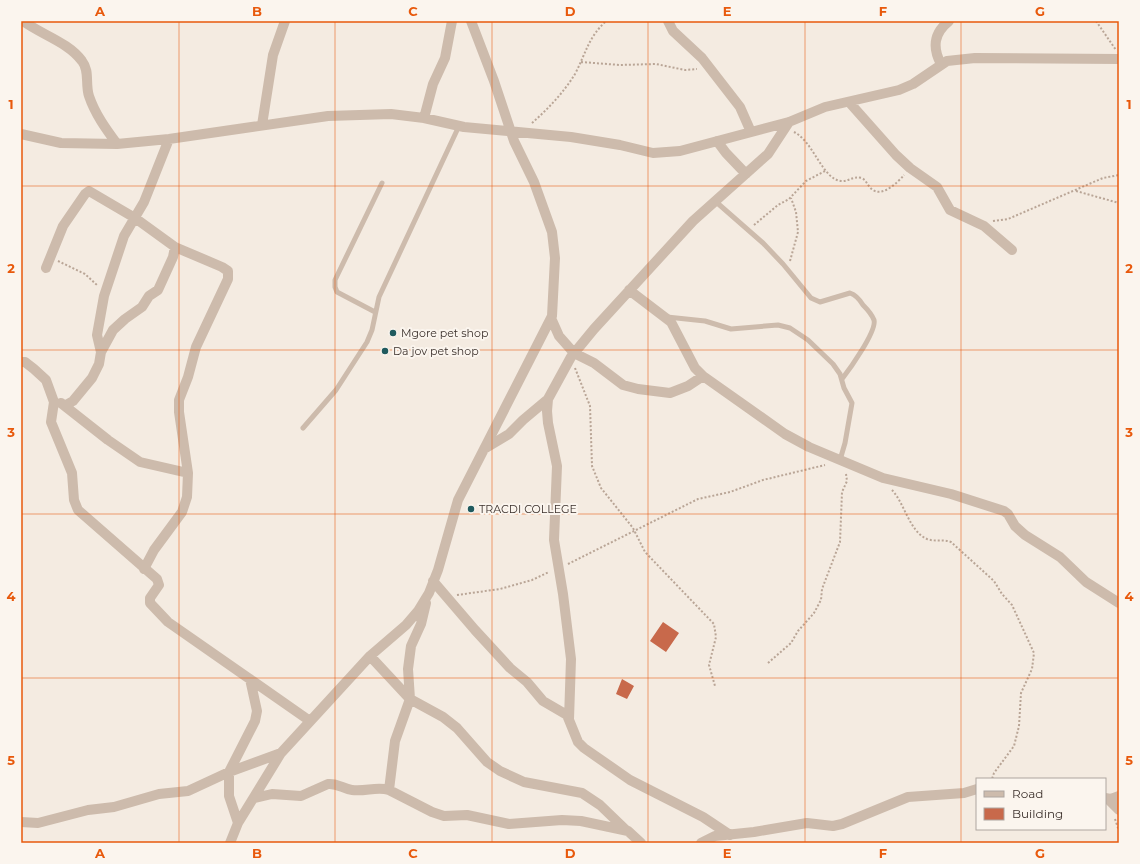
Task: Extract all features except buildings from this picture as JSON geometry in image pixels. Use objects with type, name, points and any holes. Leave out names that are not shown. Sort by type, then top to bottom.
[{"type":"street","points":[[23,21],[71,49],[81,60],[86,68],[86,88],[90,98],[104,125],[117,144]]},
{"type":"street","points":[[262,125],[273,55],[285,21]]},
{"type":"street","points":[[424,118],[433,84],[444,58],[452,21]]},
{"type":"street","points":[[390,790],[394,740],[410,699],[408,668],[411,646],[421,624],[458,500],[511,398],[523,370],[552,318],[553,312],[555,258],[552,232],[534,182],[511,132],[471,21]]},
{"type":"street","points":[[668,21],[673,31],[696,51],[740,107],[751,132]]},
{"type":"street","points":[[941,64],[935,50],[936,39],[938,32],[949,21]]},
{"type":"street","points":[[21,134],[61,143],[117,144],[169,139],[328,116],[391,114],[424,118],[459,126],[572,137],[659,153],[680,151],[751,132],[786,126],[825,107],[898,90],[913,84],[941,64],[957,59],[1118,56]]},
{"type":"street","points":[[849,102],[863,120],[910,168],[937,187],[950,210],[978,223],[999,237],[1012,250]]},
{"type":"street","points":[[484,449],[509,434],[548,399],[573,355],[629,290],[693,221],[768,154],[786,126]]},
{"type":"street","points":[[102,352],[97,335],[104,296],[124,236],[144,202],[169,139]]},
{"type":"street","points":[[717,141],[746,174]]},
{"type":"street","points":[[46,268],[63,226],[85,194],[89,191],[134,218],[175,247],[228,271],[228,278],[196,347],[188,377],[179,400],[179,412],[188,473],[188,498],[182,512],[154,550],[144,569]]},
{"type":"street","points":[[66,405],[73,401],[92,378],[99,364],[102,352],[109,336],[119,324],[142,307],[149,296],[158,290],[173,257],[175,247]]},
{"type":"street","points":[[629,290],[664,316],[676,329],[693,364],[703,376],[785,434],[840,461],[883,478],[951,494],[1004,511],[1024,535],[1060,557],[1086,582],[1119,603]]},
{"type":"street","points":[[552,318],[559,336],[573,355],[594,363],[623,385],[638,390],[670,393],[688,386],[703,376]]},
{"type":"street","points":[[21,362],[30,366],[43,377],[54,402],[51,422],[72,473],[76,506],[90,522],[103,530],[144,569],[157,579],[159,585],[150,598],[150,604],[168,622],[310,721]]},
{"type":"street","points":[[548,399],[548,423],[557,466],[554,528],[558,568],[565,601],[571,659],[570,719],[578,742],[592,755],[630,780],[703,817],[730,835]]},
{"type":"street","points":[[54,402],[66,405],[108,440],[140,462],[188,473]]},
{"type":"street","points":[[433,581],[510,668],[528,682],[543,701],[563,712],[570,719]]},
{"type":"street","points":[[230,843],[238,823],[282,753],[370,656],[406,624],[418,611],[429,593]]},
{"type":"street","points":[[370,656],[410,699],[443,717],[487,762],[500,771],[524,782],[582,793],[600,805],[642,843]]},
{"type":"street","points":[[238,823],[229,796],[229,772],[255,721],[257,711],[250,679]]},
{"type":"street","points":[[21,822],[38,823],[159,794],[188,791],[229,772],[282,753]]},
{"type":"street","points":[[255,798],[272,794],[301,796],[333,783],[353,790],[382,788],[390,790],[432,812],[444,816],[467,815],[509,824],[562,820],[581,821],[628,831]]},
{"type":"street","points":[[701,843],[715,836],[807,823],[833,826],[842,824],[908,798],[964,793],[976,789]]},
{"type":"street","points":[[1106,799],[1119,796]]},
{"type":"street","points":[[1106,799],[1119,810]]},
{"type":"lane","points":[[303,428],[336,390],[367,342],[372,330],[375,312],[385,283],[459,126]]},
{"type":"lane","points":[[375,312],[337,292],[335,280],[382,183]]},
{"type":"lane","points":[[715,201],[748,230],[791,274],[811,298],[820,302],[844,294],[853,294],[873,319],[873,326],[857,359],[842,379]]},
{"type":"lane","points":[[664,316],[705,321],[731,329],[769,325],[786,326],[808,340],[833,364],[842,379],[844,388],[853,405],[840,461]]},
{"type":"path","points":[[523,133],[553,102],[574,75],[594,33],[606,21]]},
{"type":"path","points":[[1096,21],[1118,56]]},
{"type":"path","points":[[580,62],[620,66],[656,64],[685,70],[695,69],[712,72]]},
{"type":"path","points":[[786,126],[804,138],[825,171],[839,181],[842,182],[851,178],[862,178],[875,191],[878,192],[893,185],[910,168]]},
{"type":"path","points":[[748,230],[778,205],[791,198],[806,181],[825,171]]},
{"type":"path","points":[[978,223],[1008,219],[1102,178],[1119,175]]},
{"type":"path","points":[[1074,191],[1119,203]]},
{"type":"path","points":[[791,198],[796,212],[798,232],[790,261],[791,274]]},
{"type":"path","points":[[50,257],[85,274],[98,285],[104,296]]},
{"type":"path","points":[[573,355],[590,406],[592,466],[601,488],[634,530],[645,552],[714,624],[716,637],[709,665],[715,686]]},
{"type":"path","points":[[446,596],[500,589],[532,580],[579,560],[634,530],[698,499],[730,492],[763,480],[840,461],[847,479],[842,492],[840,542],[822,589],[821,600],[814,613],[798,631],[791,643],[768,663]]},
{"type":"path","points":[[883,478],[900,498],[914,526],[922,536],[934,541],[951,542],[994,582],[1014,608],[1034,653],[1032,669],[1021,693],[1019,726],[1014,746],[994,773],[992,778]]},
{"type":"place","name":"Mgore pet shop","points":[[393,333]]},
{"type":"place","name":"Da jov pet shop","points":[[385,351]]},
{"type":"place","name":"TRACDI COLLEGE","points":[[471,509]]}]
